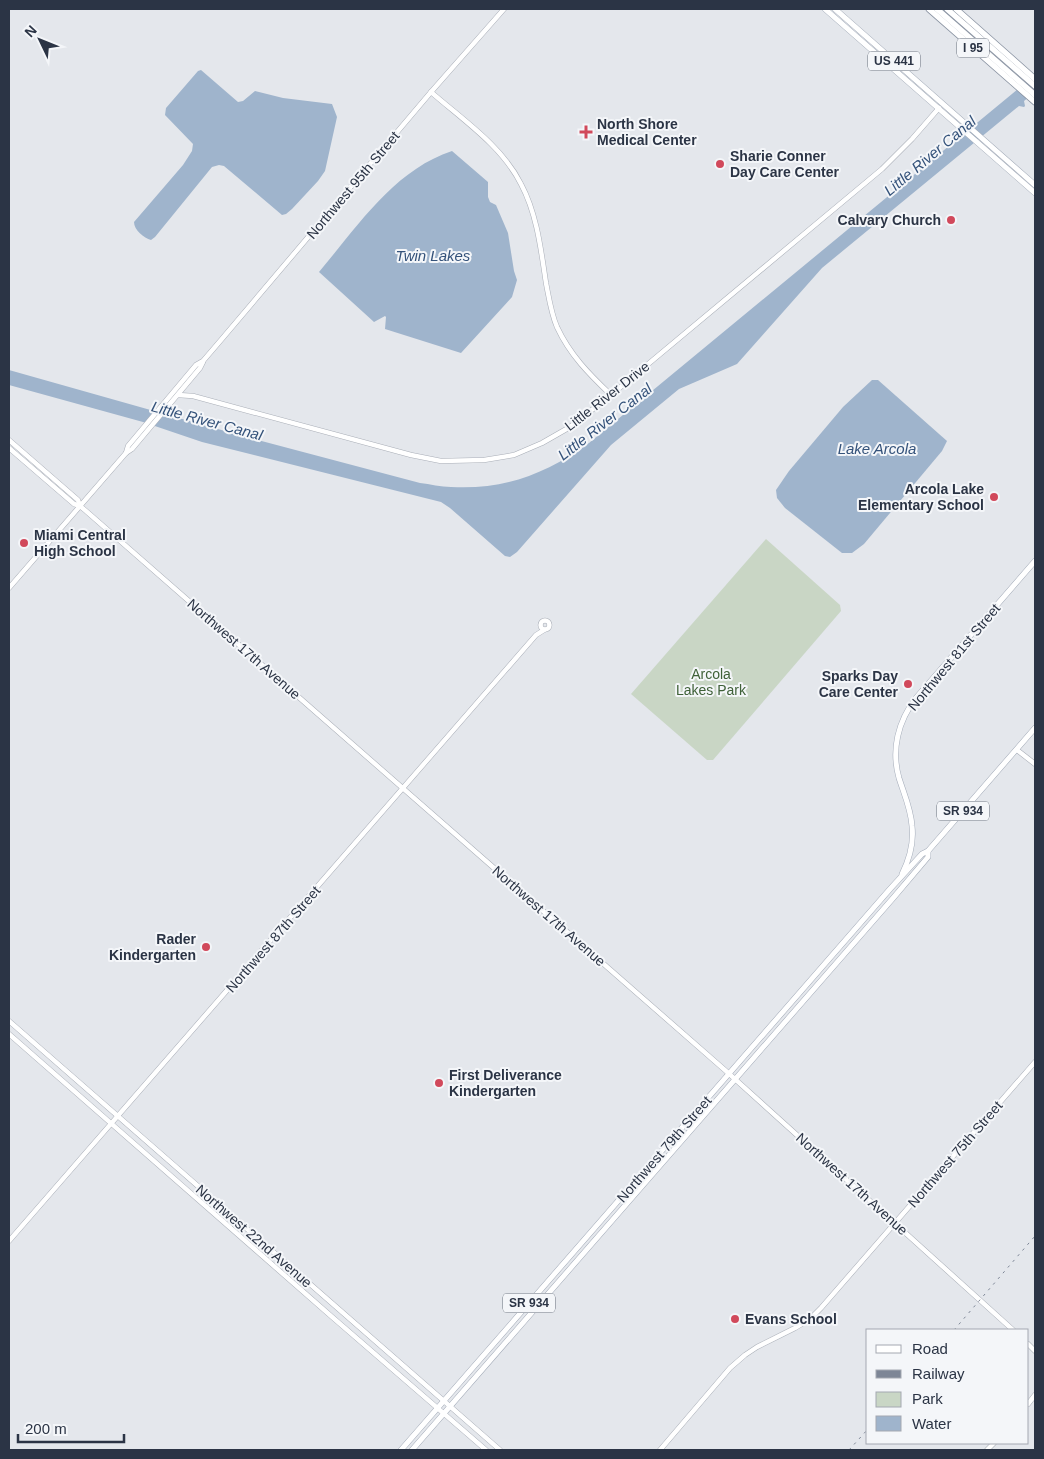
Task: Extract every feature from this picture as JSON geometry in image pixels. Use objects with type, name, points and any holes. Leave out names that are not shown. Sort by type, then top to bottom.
[{"type":"highway","name":"I 95","points":[[928,9],[1026,80]]},
{"type":"highway","points":[[938,9],[1035,86]]},
{"type":"highway","points":[[947,9],[1026,80]]},
{"type":"highway","name":"I 95","points":[[956,9],[1026,80],[1034,98]]},
{"type":"main road","name":"Northwest 95th Street","points":[[149,425],[178,395],[200,368],[203,361],[431,92],[504,9]]},
{"type":"main road","name":"US 441","points":[[825,9],[941,106]]},
{"type":"main road","name":"US 441","points":[[836,9],[1035,192]]},
{"type":"main road","points":[[431,92],[495,148],[521,182],[536,228],[548,294],[557,325],[566,345],[579,363],[611,395]]},
{"type":"main road","name":"Little River Drive","points":[[178,395],[194,396],[411,455],[440,461],[484,460],[514,455],[542,443],[570,427],[611,395],[882,169],[941,106]]},
{"type":"main road","name":"US 441","points":[[979,140],[1035,184]]},
{"type":"main road","name":"Northwest 95th Street","points":[[9,588],[126,453],[132,449],[158,410],[196,365],[203,361]]},
{"type":"main road","points":[[185,386],[194,396]]},
{"type":"main road","name":"Northwest 17th Avenue","points":[[9,441],[78,500],[80,506]]},
{"type":"main road","name":"Northwest 17th Avenue","points":[[9,448],[74,504],[80,506],[736,1080],[1012,1329]]},
{"type":"main road","points":[[24,461],[25,454]]},
{"type":"main road","name":"Northwest 81st Street","points":[[899,878],[909,859],[912,834],[911,816],[899,776],[896,758],[898,736],[903,718],[916,698],[1035,561]]},
{"type":"main road","name":"Northwest 87th Street","points":[[9,1241],[542,628]]},
{"type":"main road","name":"Northwest 79th Street","points":[[401,1450],[407,1447],[438,1408],[552,1276],[899,878],[922,854],[928,851],[1035,728]]},
{"type":"main road","points":[[1017,750],[1035,764]]},
{"type":"main road","name":"Northwest 79th Street","points":[[412,1450],[918,870],[928,857],[928,851]]},
{"type":"main road","name":"Northwest 22nd Avenue","points":[[9,1021],[500,1450]]},
{"type":"main road","name":"Northwest 22nd Avenue","points":[[9,1034],[486,1450]]},
{"type":"main road","name":"Northwest 75th Street","points":[[660,1450],[736,1362],[756,1347],[810,1319],[1035,1062]]},
{"type":"main road","points":[[552,1276],[559,1282]]},
{"type":"main road","points":[[475,1366],[481,1371]]},
{"type":"green space","name":"Arcola Lakes Park","points":[[766,539],[840,605],[841,611],[713,760],[707,760],[631,694]]},
{"type":"water","points":[[201,70],[238,102],[243,101],[255,91],[283,98],[332,104],[337,117],[325,171],[292,209],[282,215],[224,166],[212,167],[151,240],[140,233],[134,222],[183,165],[192,151],[193,144],[165,115],[166,108],[198,71]]},
{"type":"water","points":[[1035,75],[1035,92],[1024,101],[1024,107],[1019,106],[822,268],[737,364],[679,389],[611,445],[517,552],[510,557],[505,556],[441,502],[202,442],[143,422],[9,385],[9,370],[239,435],[420,483],[447,487],[470,487],[507,483],[524,478],[557,463],[589,443]]},
{"type":"water","name":"Twin Lakes","points":[[452,151],[488,182],[488,197],[490,202],[496,205],[508,233],[517,280],[512,297],[461,353],[385,329],[385,316],[374,322],[319,272],[362,219],[394,186],[431,160]]},
{"type":"water","name":"Lake Arcola","points":[[872,380],[878,380],[947,441],[942,451],[864,544],[852,553],[842,553],[785,508],[777,498],[776,490],[789,471],[843,407]]},
{"type":"railway","points":[[955,1329],[1035,1236]]},
{"type":"railway","points":[[849,1450],[866,1431]]},
{"type":"place","name":"North Shore Medical Center","points":[[586,132]]},
{"type":"place","name":"Sharie Conner Day Care Center","points":[[720,164]]},
{"type":"place","name":"Calvary Church","points":[[951,220]]},
{"type":"place","name":"Arcola Lake Elementary School","points":[[994,497]]},
{"type":"place","name":"Miami Central High School","points":[[24,543]]},
{"type":"place","name":"Sparks Day Care Center","points":[[908,684]]},
{"type":"place","name":"Rader Kindergarten","points":[[206,947]]},
{"type":"place","name":"First Deliverance Kindergarten","points":[[439,1083]]},
{"type":"place","name":"Evans School","points":[[735,1319]]},
{"type":"water label","name":"Little River Canal","points":[[930,156]]},
{"type":"water label","name":"Little River Canal","points":[[207,421]]},
{"type":"water label","name":"Little River Canal","points":[[605,422]]}]
